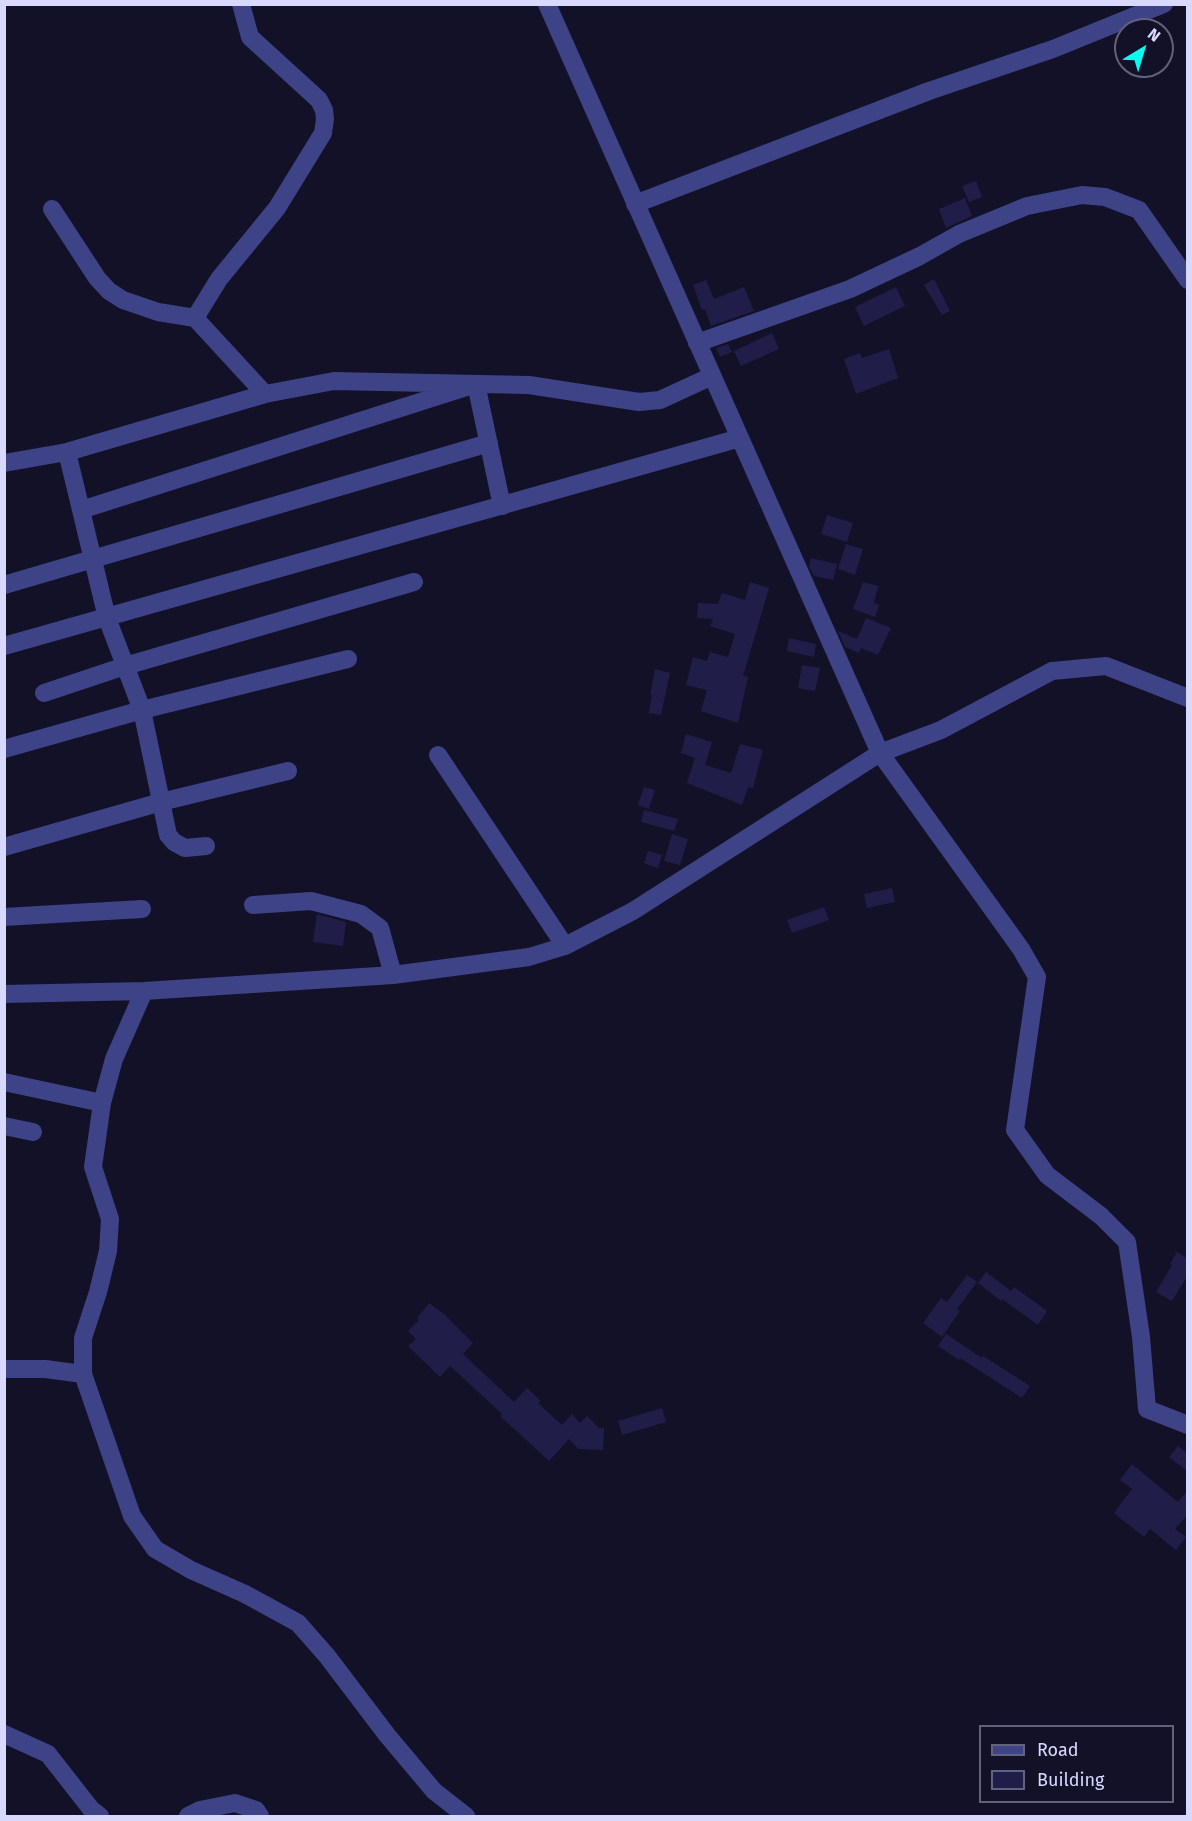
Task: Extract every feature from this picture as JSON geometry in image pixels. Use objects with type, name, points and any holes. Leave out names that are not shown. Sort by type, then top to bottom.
[{"type":"street","points":[[195,318],[219,279],[277,208],[323,133],[326,119],[319,100],[250,37],[241,4]]},
{"type":"street","points":[[547,4],[880,753],[1022,949],[1037,977],[1016,1130],[1047,1175],[1101,1216],[1127,1242],[1141,1337],[1147,1409],[1188,1425]]},
{"type":"street","points":[[635,204],[929,91],[1053,49],[1164,4]]},
{"type":"street","points":[[698,343],[850,289],[920,256],[959,234],[1027,206],[1082,195],[1105,197],[1139,210],[1188,280]]},
{"type":"street","points":[[51,209],[97,278],[109,291],[123,300],[158,312],[195,318],[264,394]]},
{"type":"street","points":[[4,463],[67,452],[264,394],[334,381],[529,385],[639,402],[660,400],[712,376]]},
{"type":"street","points":[[476,384],[502,506]]},
{"type":"street","points":[[81,510],[476,384]]},
{"type":"street","points":[[4,646],[740,438]]},
{"type":"street","points":[[4,585],[93,561],[489,443]]},
{"type":"street","points":[[67,452],[107,618],[142,710],[168,835],[174,842],[185,848],[206,846]]},
{"type":"street","points":[[44,693],[125,666],[414,582]]},
{"type":"street","points":[[4,749],[142,710],[348,659]]},
{"type":"street","points":[[4,994],[144,991],[393,975],[529,957],[565,946],[633,911],[880,753],[941,730],[1052,671],[1107,666],[1188,698]]},
{"type":"street","points":[[438,755],[565,946]]},
{"type":"street","points":[[4,847],[161,802],[288,771]]},
{"type":"street","points":[[253,905],[311,901],[361,914],[380,928],[393,975]]},
{"type":"street","points":[[4,917],[142,909]]},
{"type":"street","points":[[144,991],[114,1059],[102,1102],[93,1167],[110,1219],[108,1251],[83,1338],[83,1374],[132,1516],[155,1549],[191,1570],[245,1593],[298,1623],[434,1791],[466,1816]]},
{"type":"street","points":[[4,1082],[102,1102]]},
{"type":"street","points":[[4,1126],[33,1132]]},
{"type":"street","points":[[4,1369],[83,1374]]},
{"type":"street","points":[[4,1734],[48,1754],[91,1809],[100,1816]]},
{"type":"street","points":[[188,1816],[200,1810],[235,1803],[256,1810],[260,1816]]},
{"type":"building","points":[[976,181],[982,197],[969,202],[962,186]]},
{"type":"building","points":[[965,198],[972,216],[946,228],[939,209]]},
{"type":"building","points":[[934,279],[950,311],[942,315],[924,285]]},
{"type":"building","points":[[706,280],[714,299],[744,287],[754,311],[711,326],[705,309],[702,310],[693,285]]},
{"type":"building","points":[[896,287],[905,306],[864,326],[855,307]]},
{"type":"building","points":[[772,333],[779,349],[741,366],[734,351]]},
{"type":"building","points":[[728,344],[732,352],[720,357],[716,348]]},
{"type":"building","points":[[889,349],[898,378],[856,394],[844,359],[860,353],[862,358]]},
{"type":"building","points":[[827,515],[853,523],[847,542],[821,534]]},
{"type":"building","points":[[846,544],[863,549],[855,575],[838,569]]},
{"type":"building","points":[[811,558],[837,564],[833,580],[814,576],[809,567]]},
{"type":"building","points":[[750,582],[769,588],[743,676],[748,677],[738,723],[701,711],[707,690],[686,685],[693,657],[707,661],[710,652],[728,657],[735,634],[710,626],[713,619],[697,618],[698,603],[718,604],[722,593],[745,600]]},
{"type":"building","points":[[863,582],[878,586],[874,603],[879,605],[875,617],[853,609]]},
{"type":"building","points":[[866,618],[891,628],[878,655],[861,648],[859,653],[845,647],[838,631],[857,639]]},
{"type":"building","points":[[789,638],[816,644],[814,657],[787,651]]},
{"type":"building","points":[[802,665],[820,668],[815,691],[798,688]]},
{"type":"building","points":[[655,669],[670,673],[661,715],[649,713]]},
{"type":"building","points":[[686,734],[712,742],[705,765],[731,773],[740,744],[763,750],[753,788],[748,787],[742,805],[687,783],[695,758],[681,753]]},
{"type":"building","points":[[644,787],[655,790],[649,809],[638,805]]},
{"type":"building","points":[[644,810],[678,819],[674,831],[641,822]]},
{"type":"building","points":[[672,834],[688,839],[680,865],[664,861]]},
{"type":"building","points":[[648,851],[662,855],[658,868],[644,863]]},
{"type":"building","points":[[892,888],[895,902],[867,908],[864,894]]},
{"type":"building","points":[[824,907],[829,920],[792,933],[787,920]]},
{"type":"building","points":[[317,914],[346,922],[343,946],[313,942]]},
{"type":"building","points":[[1177,1252],[1188,1259],[1188,1275],[1172,1301],[1156,1292]]},
{"type":"building","points":[[986,1272],[1011,1291],[1014,1287],[1047,1311],[1038,1325],[978,1283]]},
{"type":"building","points":[[967,1275],[977,1282],[957,1309],[960,1311],[942,1337],[923,1323],[941,1298],[947,1302]]},
{"type":"building","points":[[429,1303],[444,1314],[473,1343],[463,1354],[514,1402],[527,1388],[541,1401],[538,1403],[562,1425],[572,1414],[580,1423],[587,1416],[599,1428],[604,1428],[603,1450],[578,1449],[569,1439],[549,1461],[450,1366],[440,1377],[408,1346],[416,1339],[408,1331],[419,1320],[417,1318]]},
{"type":"building","points":[[946,1334],[1030,1386],[1022,1398],[938,1346]]},
{"type":"building","points":[[662,1408],[666,1422],[622,1435],[618,1421]]},
{"type":"building","points":[[1178,1446],[1188,1454],[1188,1472],[1169,1457]]},
{"type":"building","points":[[1132,1464],[1178,1502],[1188,1490],[1188,1514],[1175,1529],[1186,1537],[1176,1550],[1150,1529],[1144,1537],[1114,1513],[1132,1489],[1120,1480]]}]
